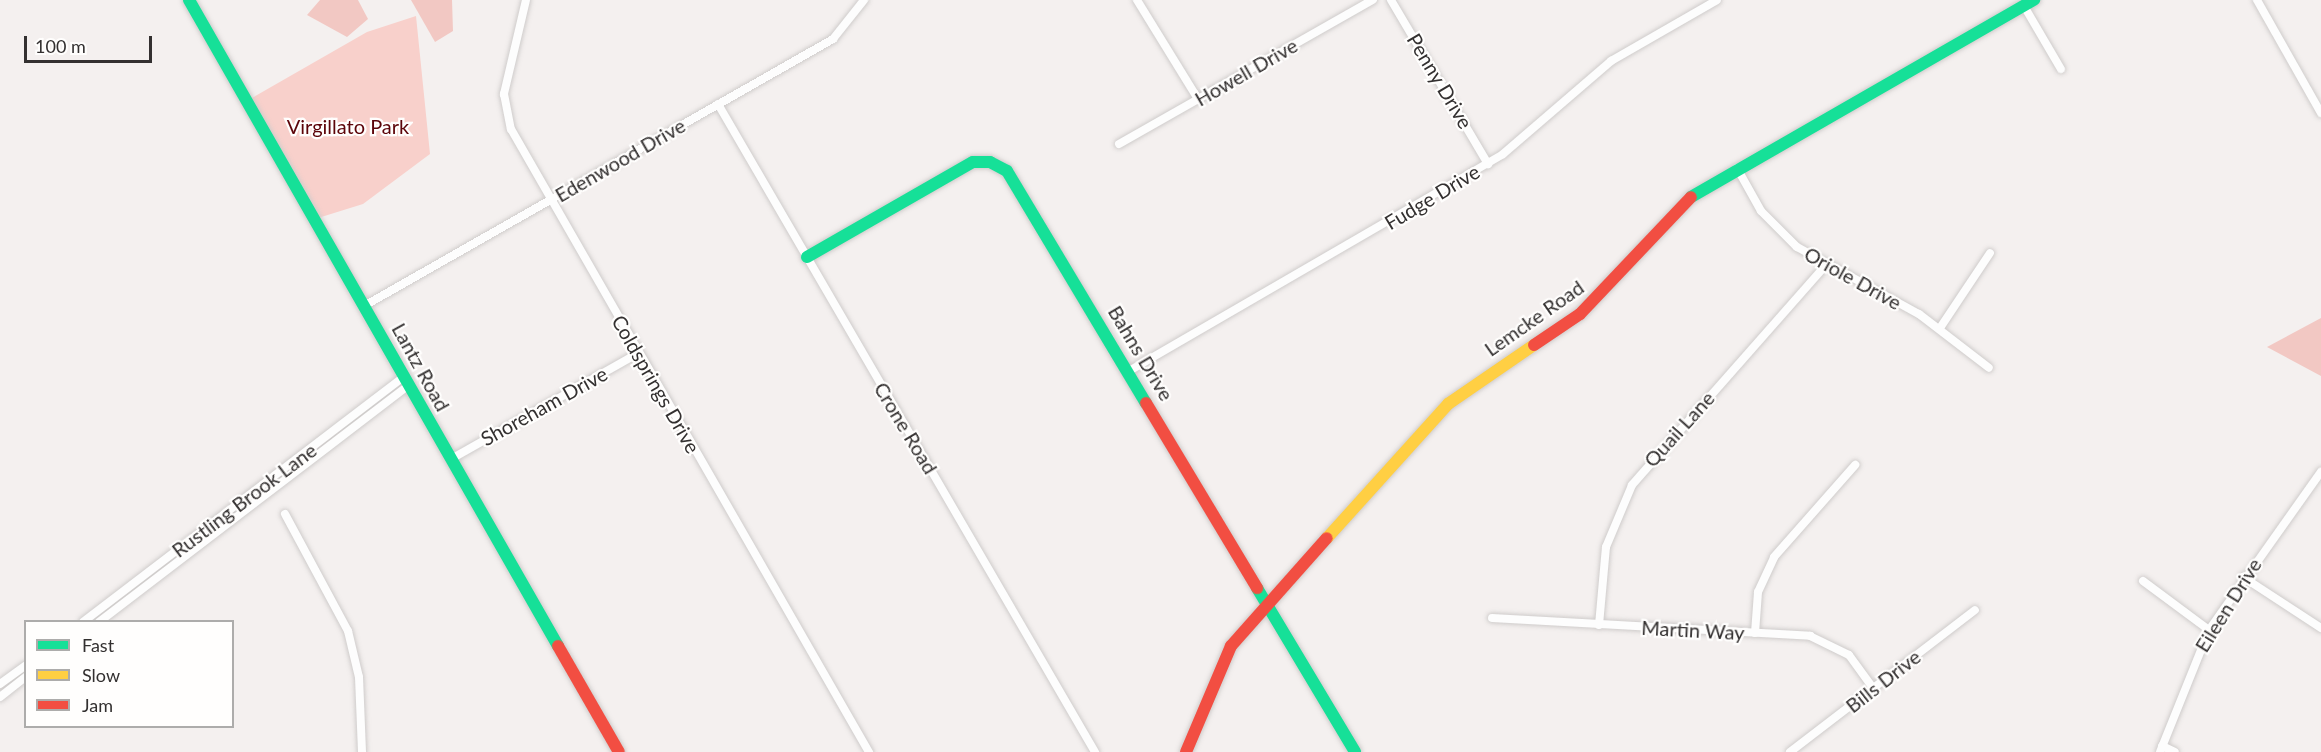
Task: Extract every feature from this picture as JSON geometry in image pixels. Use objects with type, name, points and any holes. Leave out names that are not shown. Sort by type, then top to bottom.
[{"type":"street","name":"Lantz Road","points":[[189,0],[619,752]]},
{"type":"street","name":"Coldsprings Drive","points":[[526,0],[504,104],[511,129],[869,752]]},
{"type":"street","name":"Edenwood Drive","points":[[364,306],[832,39],[864,0]]},
{"type":"street","points":[[1137,0],[1198,99]]},
{"type":"street","name":"Howell Drive","points":[[1119,144],[1373,0]]},
{"type":"street","name":"Penny Drive","points":[[1391,0],[1488,164]]},
{"type":"street","name":"Fudge Drive","points":[[1129,371],[1488,164],[1531,134],[1611,61],[1717,0]]},
{"type":"street","points":[[2257,0],[2321,113]]},
{"type":"street","points":[[2029,3],[2061,69]]},
{"type":"street","name":"Lemcke Road","points":[[1186,752],[1225,654],[1266,603],[1448,404],[1580,314],[1663,220],[1737,168],[2029,3]]},
{"type":"street","name":"Crone Road","points":[[718,104],[1095,752]]},
{"type":"street","name":"Bahns Drive","points":[[807,257],[948,174],[973,162],[994,163],[1018,186],[1355,752]]},
{"type":"street","name":"Oriole Drive","points":[[1737,168],[1774,226],[1826,266],[1940,328],[1989,368]]},
{"type":"street","points":[[1940,328],[1990,253]]},
{"type":"street","name":"Quail Lane","points":[[1599,625],[1606,547],[1632,484],[1826,266]]},
{"type":"street","name":"Shoreham Drive","points":[[451,459],[638,353]]},
{"type":"street","name":"Rustling Brook Lane","points":[[84,620],[406,381]]},
{"type":"street","name":"Rustling Brook Lane","points":[[100,620],[406,381]]},
{"type":"street","points":[[1755,633],[1758,592],[1774,557],[1856,465]]},
{"type":"street","name":"Eileen Drive","points":[[2161,749],[2209,630],[2243,577],[2321,472]]},
{"type":"street","points":[[285,514],[348,630],[359,677],[362,752]]},
{"type":"street","points":[[2243,577],[2321,628]]},
{"type":"street","points":[[2143,581],[2209,630]]},
{"type":"street","name":"Bills Drive","points":[[1790,752],[1975,610]]},
{"type":"street","name":"Martin Way","points":[[1492,618],[1755,633],[1828,642],[1856,660],[1873,688]]},
{"type":"street","points":[[0,684],[24,666]]},
{"type":"street","points":[[0,696],[24,678]]},
{"type":"street","points":[[2161,749],[2175,752]]},
{"type":"green space","name":"Virgillato Park","points":[[416,16],[430,154],[363,204],[318,218],[252,98],[367,32]]},
{"type":"shaded area","points":[[320,0],[358,0],[368,19],[347,37],[307,15]]},
{"type":"shaded area","points":[[411,0],[452,0],[453,31],[435,42]]},
{"type":"shaded area","points":[[2321,318],[2321,376],[2267,347]]},
{"type":"traffic: fast","points":[[189,0],[558,646]]},
{"type":"traffic: fast","points":[[1691,197],[2034,0]]},
{"type":"traffic: fast","points":[[807,257],[973,162],[990,162],[1007,171],[1146,403]]},
{"type":"traffic: fast","points":[[1257,588],[1355,752]]},
{"type":"traffic: slow","points":[[1327,538],[1448,404],[1534,345]]},
{"type":"traffic: jam","points":[[1534,345],[1580,314],[1691,197]]},
{"type":"traffic: jam","points":[[1146,403],[1257,588]]},
{"type":"traffic: jam","points":[[1186,752],[1231,646],[1327,538]]},
{"type":"traffic: jam","points":[[558,646],[619,752]]}]
